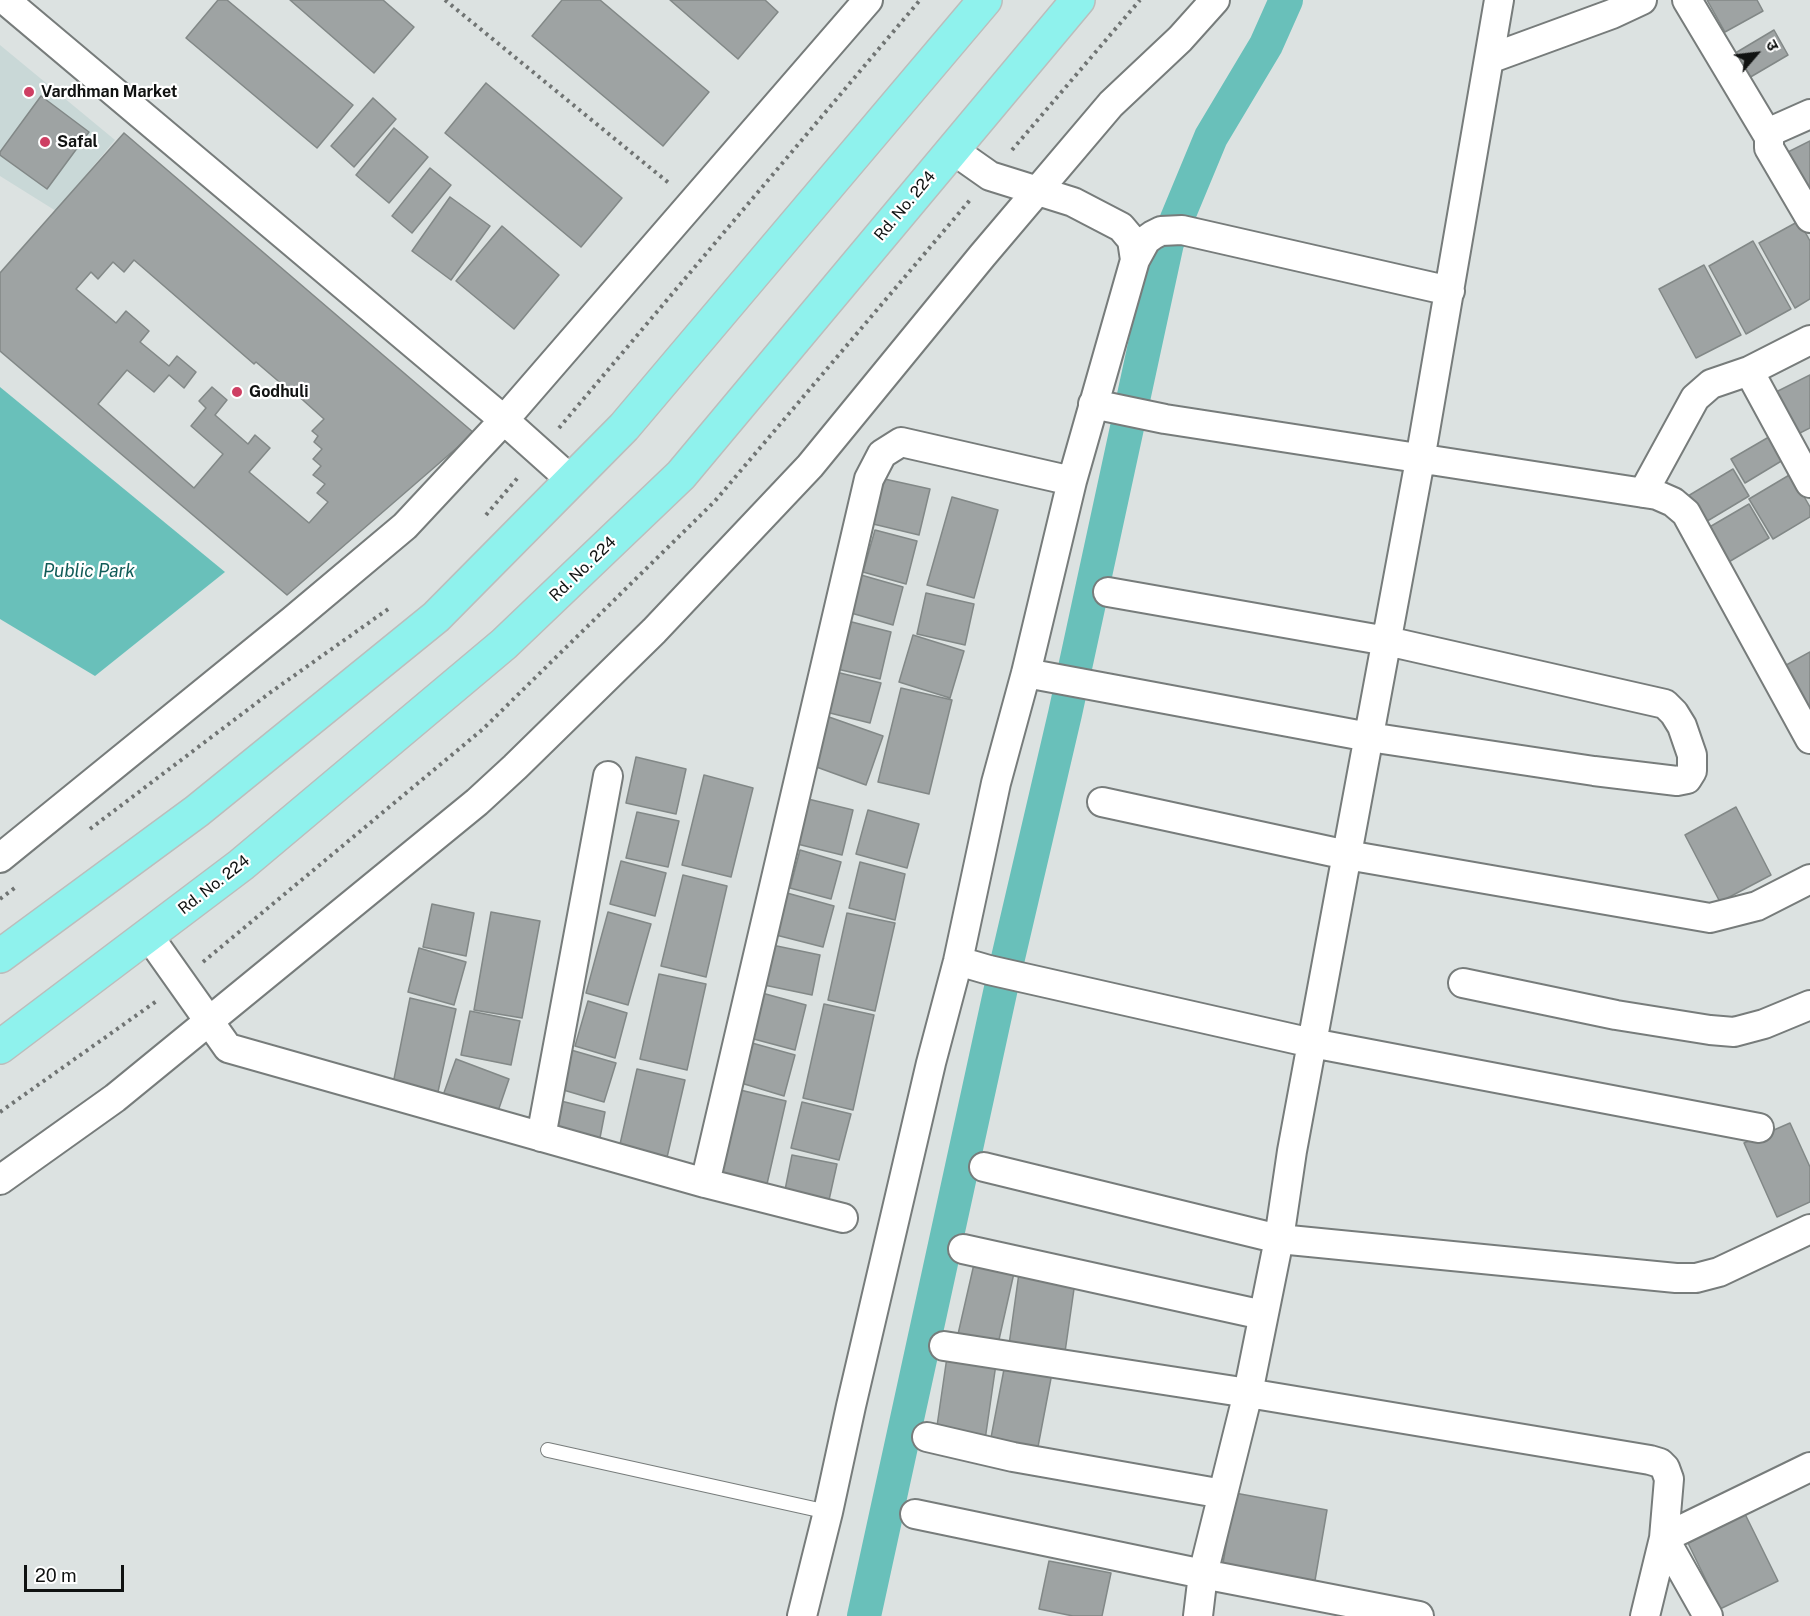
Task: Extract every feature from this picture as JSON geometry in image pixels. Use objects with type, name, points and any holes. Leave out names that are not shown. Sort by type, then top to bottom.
[{"type":"main road","points":[[0,956],[196,811],[436,617],[624,427],[985,0]]},
{"type":"main road","name":"Rd. No. 224","points":[[0,1047],[241,865],[504,644],[681,474],[1078,0]]},
{"type":"street","points":[[5,0],[504,420],[571,480]]},
{"type":"street","points":[[0,858],[405,526],[504,420],[868,0]]},
{"type":"street","points":[[0,1180],[115,1098],[477,802],[654,631],[810,466],[1037,191],[1112,104],[1180,39],[1215,0]]},
{"type":"street","points":[[1198,1616],[1203,1574],[1248,1393],[1279,1239],[1292,1151],[1420,460],[1499,0]]},
{"type":"street","points":[[1489,59],[1612,14],[1642,0]]},
{"type":"street","points":[[1687,0],[1768,137],[1769,148],[1810,218]]},
{"type":"street","points":[[1768,137],[1774,130],[1810,114]]},
{"type":"street","points":[[952,150],[990,176],[1073,202],[1121,227],[1132,240],[1136,260]]},
{"type":"street","points":[[802,1616],[828,1512],[850,1406],[914,1132],[958,961],[996,783],[1026,673],[1072,481],[1136,260],[1146,240],[1171,231],[1450,291]]},
{"type":"street","points":[[1643,493],[1695,398],[1711,384],[1749,371],[1810,340]]},
{"type":"street","points":[[1749,371],[1810,483]]},
{"type":"street","points":[[1093,404],[1420,460],[1657,495],[1673,502],[1686,513],[1810,739]]},
{"type":"street","points":[[705,1183],[869,479],[882,454],[901,442],[1072,481]]},
{"type":"street","points":[[1026,673],[1370,737],[1594,771],[1677,781],[1687,778],[1692,771],[1692,755],[1682,726],[1665,704],[1387,641],[1108,592]]},
{"type":"street","points":[[542,1137],[608,776]]},
{"type":"street","points":[[1102,802],[1347,855],[1710,918],[1757,906],[1810,879]]},
{"type":"street","points":[[148,935],[228,1048],[705,1183],[843,1218]]},
{"type":"street","points":[[958,961],[1312,1043],[1759,1128]]},
{"type":"street","points":[[1463,983],[1626,1017],[1734,1032],[1764,1024],[1810,1005]]},
{"type":"street","points":[[984,1167],[1279,1239],[1676,1278],[1696,1278],[1719,1272],[1810,1229]]},
{"type":"street","points":[[963,1249],[1263,1315]]},
{"type":"street","points":[[944,1346],[1248,1393],[1660,1463],[1665,1468],[1669,1479],[1664,1538],[1645,1616]]},
{"type":"street","points":[[927,1437],[1013,1457],[1223,1494]]},
{"type":"street","points":[[1664,1538],[1810,1467]]},
{"type":"street","points":[[915,1515],[1419,1616]]},
{"type":"street","points":[[1664,1538],[1708,1616]]},
{"type":"lane","points":[[548,1450],[828,1512]]},
{"type":"path","points":[[446,0],[691,202],[694,201],[726,230]]},
{"type":"shaded area","name":"Vardhman Market","points":[[0,45],[115,140],[56,211],[0,176]]},
{"type":"water","name":"Public Park","points":[[0,387],[225,572],[95,676],[0,619]]},
{"type":"building","points":[[218,0],[227,0],[353,105],[317,148],[186,38]]},
{"type":"building","points":[[290,0],[383,0],[414,27],[374,73]]},
{"type":"building","points":[[562,0],[600,0],[709,92],[663,146],[532,36]]},
{"type":"building","points":[[670,0],[765,0],[778,12],[738,59]]},
{"type":"building","points":[[1707,0],[1757,0],[1763,11],[1725,32]]},
{"type":"building","points":[[1774,30],[1788,55],[1742,82],[1727,58]]},
{"type":"building","points":[[486,83],[622,198],[581,247],[445,133]]},
{"type":"building","name":"Safal","points":[[41,96],[89,132],[47,189],[0,155]]},
{"type":"building","points":[[373,98],[396,119],[354,167],[331,146]]},
{"type":"building","points":[[394,128],[428,157],[389,203],[356,175]]},
{"type":"building","name":"Godhuli","points":[[124,133],[474,433],[287,595],[0,351],[0,273]]},
{"type":"building","points":[[1810,141],[1810,195],[1788,152]]},
{"type":"building","points":[[430,168],[451,185],[412,233],[392,216]]},
{"type":"building","points":[[450,197],[490,226],[451,280],[412,251]]},
{"type":"building","points":[[1799,221],[1810,241],[1810,299],[1795,308],[1759,243]]},
{"type":"building","points":[[502,226],[559,275],[514,329],[456,281]]},
{"type":"building","points":[[1753,241],[1791,309],[1746,334],[1709,266]]},
{"type":"building","name":"Godhuli","points":[[134,260],[254,364],[256,362],[284,386],[280,390],[290,398],[295,393],[324,419],[312,431],[318,436],[314,442],[322,449],[313,459],[321,466],[313,475],[325,484],[317,493],[328,502],[309,523],[249,472],[270,448],[255,435],[248,444],[215,415],[227,400],[212,387],[199,401],[206,408],[191,426],[223,454],[194,488],[98,404],[127,370],[154,392],[169,375],[184,388],[196,372],[177,356],[169,366],[140,342],[149,331],[126,311],[116,323],[76,289],[91,272],[98,279],[113,262],[124,272]]},
{"type":"building","points":[[1704,265],[1741,335],[1696,358],[1659,289]]},
{"type":"building","points":[[1810,375],[1810,428],[1794,436],[1772,394]]},
{"type":"building","points":[[1774,434],[1788,457],[1745,483],[1731,459]]},
{"type":"building","points":[[1733,469],[1749,496],[1704,523],[1688,496]]},
{"type":"building","points":[[1791,474],[1810,507],[1810,517],[1773,539],[1749,499]]},
{"type":"building","points":[[880,478],[930,489],[919,535],[869,523]]},
{"type":"building","points":[[952,497],[998,510],[974,598],[927,585]]},
{"type":"building","points":[[1749,504],[1769,538],[1722,566],[1701,532]]},
{"type":"building","points":[[875,530],[917,541],[906,584],[863,572]]},
{"type":"building","points":[[861,575],[903,587],[893,625],[851,613]]},
{"type":"building","points":[[926,593],[974,604],[965,645],[917,634]]},
{"type":"building","points":[[848,621],[891,632],[880,679],[837,669]]},
{"type":"building","points":[[913,635],[964,651],[950,698],[899,682]]},
{"type":"building","points":[[1810,652],[1810,724],[1779,669]]},
{"type":"building","points":[[836,672],[881,683],[870,723],[826,712]]},
{"type":"building","points":[[901,688],[952,700],[929,794],[878,782]]},
{"type":"building","points":[[829,717],[883,736],[866,785],[811,765]]},
{"type":"building","points":[[636,757],[686,769],[676,814],[626,803]]},
{"type":"building","points":[[704,775],[753,788],[731,877],[682,865]]},
{"type":"building","points":[[800,797],[853,810],[842,855],[789,842]]},
{"type":"building","points":[[1736,807],[1771,875],[1720,902],[1685,835]]},
{"type":"building","points":[[868,810],[919,824],[907,868],[856,854]]},
{"type":"building","points":[[637,812],[679,821],[668,867],[626,858]]},
{"type":"building","points":[[800,850],[841,862],[831,899],[790,888]]},
{"type":"building","points":[[621,861],[666,873],[655,916],[610,904]]},
{"type":"building","points":[[860,862],[905,874],[895,920],[849,908]]},
{"type":"building","points":[[683,875],[727,886],[706,977],[661,966]]},
{"type":"building","points":[[787,893],[834,906],[823,947],[776,935]]},
{"type":"building","points":[[432,904],[474,913],[466,956],[423,947]]},
{"type":"building","points":[[491,912],[540,921],[522,1018],[474,1010]]},
{"type":"building","points":[[608,912],[651,924],[628,1005],[586,993]]},
{"type":"building","points":[[847,913],[895,923],[875,1011],[828,1000]]},
{"type":"building","points":[[772,945],[820,955],[812,995],[764,985]]},
{"type":"building","points":[[419,948],[466,962],[454,1005],[408,992]]},
{"type":"building","points":[[659,974],[706,984],[687,1070],[640,1059]]},
{"type":"building","points":[[762,993],[806,1005],[795,1050],[750,1038]]},
{"type":"building","points":[[410,998],[456,1009],[436,1101],[392,1089]]},
{"type":"building","points":[[588,1001],[627,1013],[615,1058],[575,1046]]},
{"type":"building","points":[[824,1004],[874,1015],[853,1110],[803,1098]]},
{"type":"building","points":[[470,1011],[520,1021],[511,1065],[461,1055]]},
{"type":"building","points":[[752,1043],[795,1055],[784,1096],[741,1083]]},
{"type":"building","points":[[571,1050],[616,1063],[604,1102],[560,1089]]},
{"type":"building","points":[[456,1059],[509,1079],[495,1120],[441,1101]]},
{"type":"building","points":[[637,1069],[685,1080],[665,1166],[618,1153]]},
{"type":"building","points":[[732,1088],[786,1101],[764,1197],[710,1184]]},
{"type":"building","points":[[557,1100],[605,1112],[598,1148],[552,1134]]},
{"type":"building","points":[[802,1102],[851,1114],[839,1160],[791,1148]]},
{"type":"building","points":[[1790,1123],[1810,1167],[1810,1202],[1777,1217],[1744,1143]]},
{"type":"building","points":[[792,1155],[837,1164],[827,1209],[783,1200]]},
{"type":"building","points":[[974,1264],[1014,1273],[996,1353],[956,1343]]},
{"type":"building","points":[[1019,1273],[1075,1282],[1064,1359],[1008,1352]]},
{"type":"building","points":[[947,1357],[996,1364],[985,1440],[936,1433]]},
{"type":"building","points":[[1005,1364],[1052,1373],[1037,1452],[990,1443]]},
{"type":"building","points":[[1235,1493],[1327,1510],[1313,1592],[1221,1575]]},
{"type":"building","points":[[1745,1514],[1778,1581],[1720,1609],[1688,1543]]},
{"type":"building","points":[[1049,1561],[1111,1573],[1102,1616],[1073,1616],[1039,1609]]},
{"type":"waterway","points":[[864,1616],[1001,988],[1065,714],[1167,243],[1211,137],[1266,45],[1286,0]]},
{"type":"place","name":"Vardhman Market","points":[[29,92]]},
{"type":"place","name":"Safal","points":[[45,142]]},
{"type":"place","name":"Godhuli","points":[[237,392]]}]
